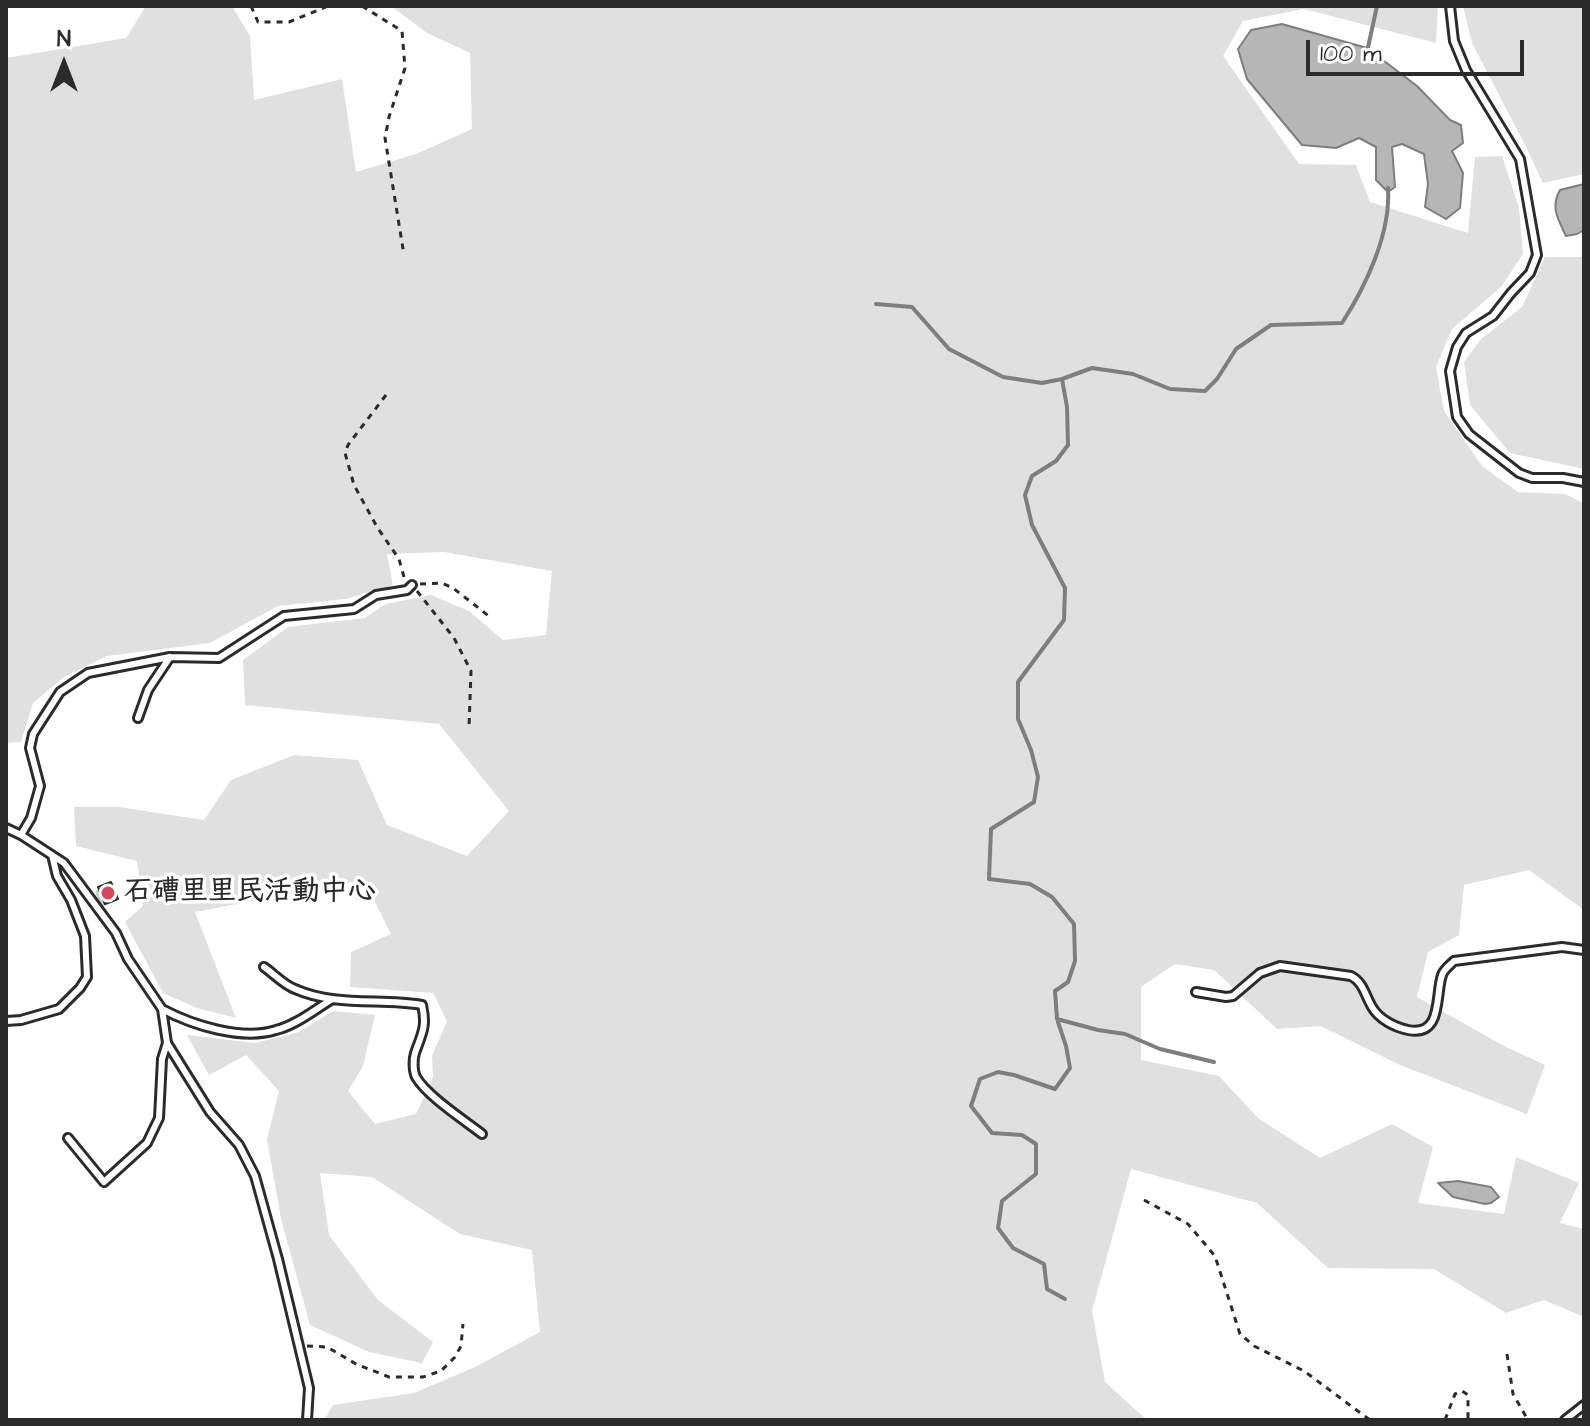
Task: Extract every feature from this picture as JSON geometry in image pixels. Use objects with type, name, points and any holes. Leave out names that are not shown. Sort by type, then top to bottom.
[{"type":"lane","points":[[1450,6],[1454,41],[1466,70],[1520,159],[1537,255],[1530,273],[1493,316],[1466,333],[1457,347],[1450,371],[1457,417],[1469,434],[1519,473],[1532,478],[1584,482]]},
{"type":"lane","points":[[21,835],[31,818],[40,786],[30,748],[33,734],[60,692],[88,673],[170,657],[219,658],[284,616],[354,609],[376,595],[407,590],[412,585]]},
{"type":"lane","points":[[138,718],[148,690],[170,657]]},
{"type":"lane","points":[[6,828],[64,863],[116,933],[128,959],[162,1009],[167,1043],[210,1112],[239,1145],[255,1176],[309,1388],[307,1420]]},
{"type":"lane","points":[[6,1021],[59,1009],[87,977],[85,936],[71,900],[57,876],[52,855]]},
{"type":"lane","points":[[1196,992],[1233,996],[1260,973],[1280,966],[1351,976],[1359,980],[1380,1018],[1405,1030],[1421,1031],[1435,1018],[1443,972],[1454,961],[1562,947],[1584,950]]},
{"type":"lane","points":[[264,967],[293,989],[331,1000],[422,1005],[425,1019],[423,1033],[413,1056],[414,1074],[427,1090],[482,1134]]},
{"type":"lane","points":[[162,1009],[193,1024],[261,1033],[278,1030],[331,1000]]},
{"type":"lane","points":[[68,1138],[104,1182],[147,1143],[159,1118],[162,1059],[167,1043]]},
{"type":"lane","points":[[1565,1420],[1584,1405]]},
{"type":"path","points":[[251,6],[258,22],[289,22],[328,6]]},
{"type":"path","points":[[362,6],[402,31],[405,68],[385,138],[404,255]]},
{"type":"path","points":[[386,395],[345,453],[354,485],[399,559],[405,579],[454,638],[471,671],[469,727]]},
{"type":"path","points":[[412,585],[442,583],[490,617]]},
{"type":"path","points":[[1144,1200],[1188,1224],[1215,1256],[1240,1334],[1254,1346],[1304,1371],[1370,1420]]},
{"type":"path","points":[[299,1346],[327,1347],[356,1364],[389,1377],[423,1377],[441,1371],[455,1357],[461,1346],[463,1324]]},
{"type":"path","points":[[1507,1354],[1513,1394],[1528,1420]]},
{"type":"path","points":[[1445,1420],[1455,1394],[1462,1391],[1468,1395],[1468,1420]]},
{"type":"shaded area","points":[[146,6],[232,6],[250,36],[254,100],[342,79],[356,172],[416,154],[472,129],[470,53],[427,33],[391,6],[1438,6],[1436,43],[1304,9],[1243,21],[1223,56],[1299,164],[1356,165],[1370,202],[1468,233],[1475,157],[1502,156],[1519,208],[1523,254],[1501,287],[1452,329],[1436,367],[1444,411],[1482,466],[1518,492],[1565,494],[1584,503],[1584,910],[1529,870],[1464,885],[1459,935],[1428,952],[1417,997],[1504,1046],[1545,1065],[1527,1114],[1400,1065],[1321,1026],[1277,1029],[1214,970],[1175,964],[1141,987],[1141,1060],[1219,1076],[1258,1118],[1320,1158],[1392,1124],[1433,1147],[1418,1203],[1504,1214],[1516,1157],[1579,1183],[1560,1223],[1584,1229],[1584,1317],[1544,1300],[1506,1313],[1434,1269],[1328,1268],[1257,1203],[1131,1169],[1092,1311],[1105,1382],[1147,1420],[324,1420],[333,1405],[414,1393],[475,1367],[540,1332],[532,1250],[460,1234],[372,1177],[320,1173],[329,1235],[378,1300],[433,1342],[422,1363],[369,1352],[310,1325],[281,1219],[267,1139],[279,1091],[246,1055],[209,1075],[187,1035],[255,1043],[299,1032],[333,1011],[375,1015],[363,1066],[348,1091],[375,1124],[416,1114],[433,1077],[432,1056],[447,1021],[433,993],[350,987],[351,952],[391,934],[364,880],[195,912],[236,1018],[197,1008],[163,993],[125,922],[143,906],[137,861],[76,846],[74,807],[119,807],[204,820],[231,780],[294,755],[358,760],[387,825],[467,856],[509,811],[439,724],[245,705],[243,660],[288,627],[365,618],[385,604],[431,595],[469,611],[503,640],[546,635],[552,571],[444,552],[387,554],[393,585],[346,599],[278,606],[210,643],[107,656],[64,677],[33,703],[21,742],[6,743],[6,58],[126,38]]},
{"type":"shaded area","points":[[1463,6],[1584,6],[1584,174],[1543,183],[1472,43]]},
{"type":"shaded area","points":[[1282,24],[1367,48],[1417,86],[1450,120],[1461,125],[1463,143],[1452,151],[1463,173],[1460,208],[1446,219],[1425,207],[1428,184],[1424,154],[1402,144],[1392,147],[1395,187],[1388,192],[1376,180],[1376,147],[1359,138],[1336,148],[1302,145],[1247,79],[1238,49],[1251,30]]},
{"type":"shaded area","points":[[1584,184],[1584,230],[1566,236],[1556,213],[1557,196],[1560,190]]},
{"type":"shaded area","points":[[1545,257],[1584,257],[1584,469],[1510,453],[1470,405],[1464,362],[1481,339],[1522,307]]},
{"type":"shaded area","points":[[1458,1181],[1491,1187],[1499,1197],[1485,1204],[1453,1197],[1438,1183]]},
{"type":"building","name":"石𥕢里里民活動中心","points":[[111,882],[118,899],[105,904],[98,887]]},
{"type":"waterway","points":[[1367,52],[1377,6]]},
{"type":"waterway","points":[[876,304],[912,307],[949,349],[1003,377],[1042,383],[1092,368],[1133,374],[1170,389],[1205,391],[1217,379],[1236,349],[1271,325],[1342,323],[1360,293],[1381,241],[1388,188]]},
{"type":"waterway","points":[[1062,379],[1067,407],[1068,445],[1056,461],[1032,476],[1025,495],[1032,525],[1065,588],[1064,620],[1018,682],[1018,719],[1038,777],[1034,802],[991,829],[989,879],[1030,884],[1052,897],[1074,924],[1075,961],[1068,982],[1055,991],[1057,1019],[1070,1068],[1055,1089],[998,1072],[980,1079],[971,1106],[992,1133],[1022,1135],[1036,1144],[1036,1174],[1002,1201],[998,1228],[1013,1248],[1044,1264],[1047,1289],[1065,1299]]},
{"type":"waterway","points":[[1057,1019],[1125,1034],[1160,1049],[1214,1062]]},
{"type":"place","name":"石𥕢里里民活動中心","points":[[108,893]]}]
